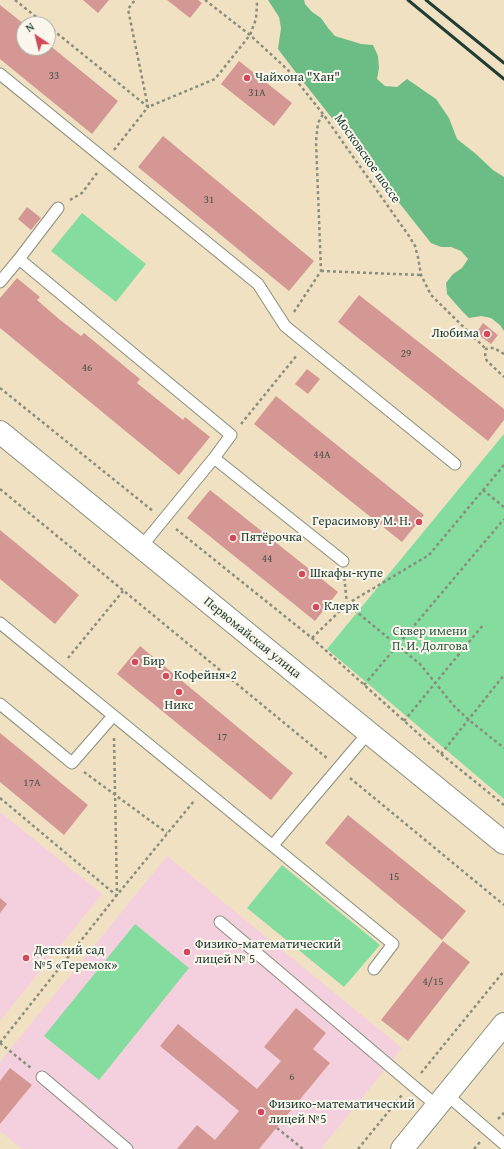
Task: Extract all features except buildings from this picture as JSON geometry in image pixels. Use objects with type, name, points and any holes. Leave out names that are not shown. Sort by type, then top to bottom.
[{"type":"main road","name":"Первомайская улица","points":[[0,432],[504,843]]},
{"type":"main road","points":[[402,1149],[504,1024]]},
{"type":"lane","points":[[0,74],[258,284],[285,326],[455,464]]},
{"type":"lane","points":[[0,282],[58,208]]},
{"type":"lane","points":[[19,259],[232,435],[141,546]]},
{"type":"lane","points":[[214,458],[343,561]]},
{"type":"lane","points":[[1,626],[114,716],[393,944],[374,969]]},
{"type":"lane","points":[[0,704],[72,763],[114,716]]},
{"type":"lane","points":[[273,845],[368,733]]},
{"type":"lane","points":[[220,922],[411,1085],[441,1100],[504,1144]]},
{"type":"lane","points":[[42,1077],[127,1149]]},
{"type":"path","points":[[16,0],[35,16]]},
{"type":"path","points":[[135,0],[128,9],[148,107]]},
{"type":"path","name":"Московское шоссе","points":[[205,0],[250,35],[288,70],[323,114],[409,236],[415,246],[421,275],[431,295],[486,349]]},
{"type":"path","points":[[58,208],[82,193],[148,107],[215,79],[250,35],[256,19],[256,0]]},
{"type":"path","points":[[56,32],[148,107]]},
{"type":"path","points":[[285,326],[321,271],[316,140],[318,123],[323,114]]},
{"type":"path","points":[[321,271],[421,275]]},
{"type":"path","points":[[232,435],[306,344]]},
{"type":"path","points":[[504,354],[494,348],[490,348],[486,349],[485,357],[487,361],[504,377]]},
{"type":"path","points":[[0,388],[312,638],[441,754],[504,805]]},
{"type":"path","points":[[312,638],[347,604],[429,555],[504,465]]},
{"type":"path","points":[[0,489],[504,905]]},
{"type":"path","points":[[483,490],[504,507]]},
{"type":"path","points":[[364,684],[504,519]]},
{"type":"path","points":[[343,561],[347,604],[420,664],[454,706],[504,748]]},
{"type":"path","points":[[57,671],[124,591]]},
{"type":"path","points":[[404,721],[483,625]]},
{"type":"path","points":[[441,754],[504,675]]},
{"type":"path","points":[[114,716],[117,895]]},
{"type":"path","points":[[72,763],[167,833]]},
{"type":"path","points":[[42,1077],[0,1043],[203,789]]},
{"type":"path","points":[[0,798],[117,895]]},
{"type":"path","points":[[358,1149],[504,971]]},
{"type":"path","points":[[276,1128],[303,1149]]},
{"type":"shaded area","name":"Детский сад №5 «Теремок»","points":[[0,812],[102,894],[0,1021]]},
{"type":"shaded area","name":"Физико-математический лицей № 5","points":[[167,856],[402,1048],[321,1149],[22,1149],[0,1131],[0,1062]]},
{"type":"green space","points":[[268,0],[304,0],[305,4],[312,12],[321,18],[335,36],[361,44],[373,45],[378,56],[379,68],[377,79],[385,86],[397,87],[407,79],[436,99],[449,118],[457,139],[493,170],[504,177],[504,331],[500,325],[491,318],[481,316],[469,318],[447,294],[446,283],[453,274],[462,268],[468,259],[461,251],[451,247],[441,247],[431,243],[297,74],[278,49],[281,28],[279,17]]},
{"type":"green space","points":[[82,213],[146,264],[116,302],[51,251]]},
{"type":"green space","name":"Сквер имени П. И. Долгова","points":[[504,434],[504,799],[327,649]]},
{"type":"green space","points":[[282,865],[380,945],[344,987],[247,908]]},
{"type":"green space","points":[[135,924],[189,968],[99,1080],[44,1036]]},
{"type":"railway","points":[[408,0],[504,79]]},
{"type":"railway","points":[[426,0],[504,63]]},
{"type":"place","name":"Чайхона \"Хан\"","points":[[247,78]]},
{"type":"place","name":"Любима","points":[[487,334]]},
{"type":"place","name":"Герасимову М. Н.","points":[[419,522]]},
{"type":"place","name":"Пятёрочка","points":[[233,538]]},
{"type":"place","name":"Шкафы-купе","points":[[302,574]]},
{"type":"place","name":"Клерк","points":[[316,607]]},
{"type":"place","name":"Бир","points":[[135,662]]},
{"type":"place","name":"Кофейня×2","points":[[166,676]]},
{"type":"place","name":"Никс","points":[[179,692]]},
{"type":"place","name":"Физико-математический лицей № 5","points":[[187,952]]},
{"type":"place","name":"Детский сад №5 «Теремок»","points":[[26,958]]},
{"type":"place","name":"Физико-математический лицей №5","points":[[261,1112]]}]
